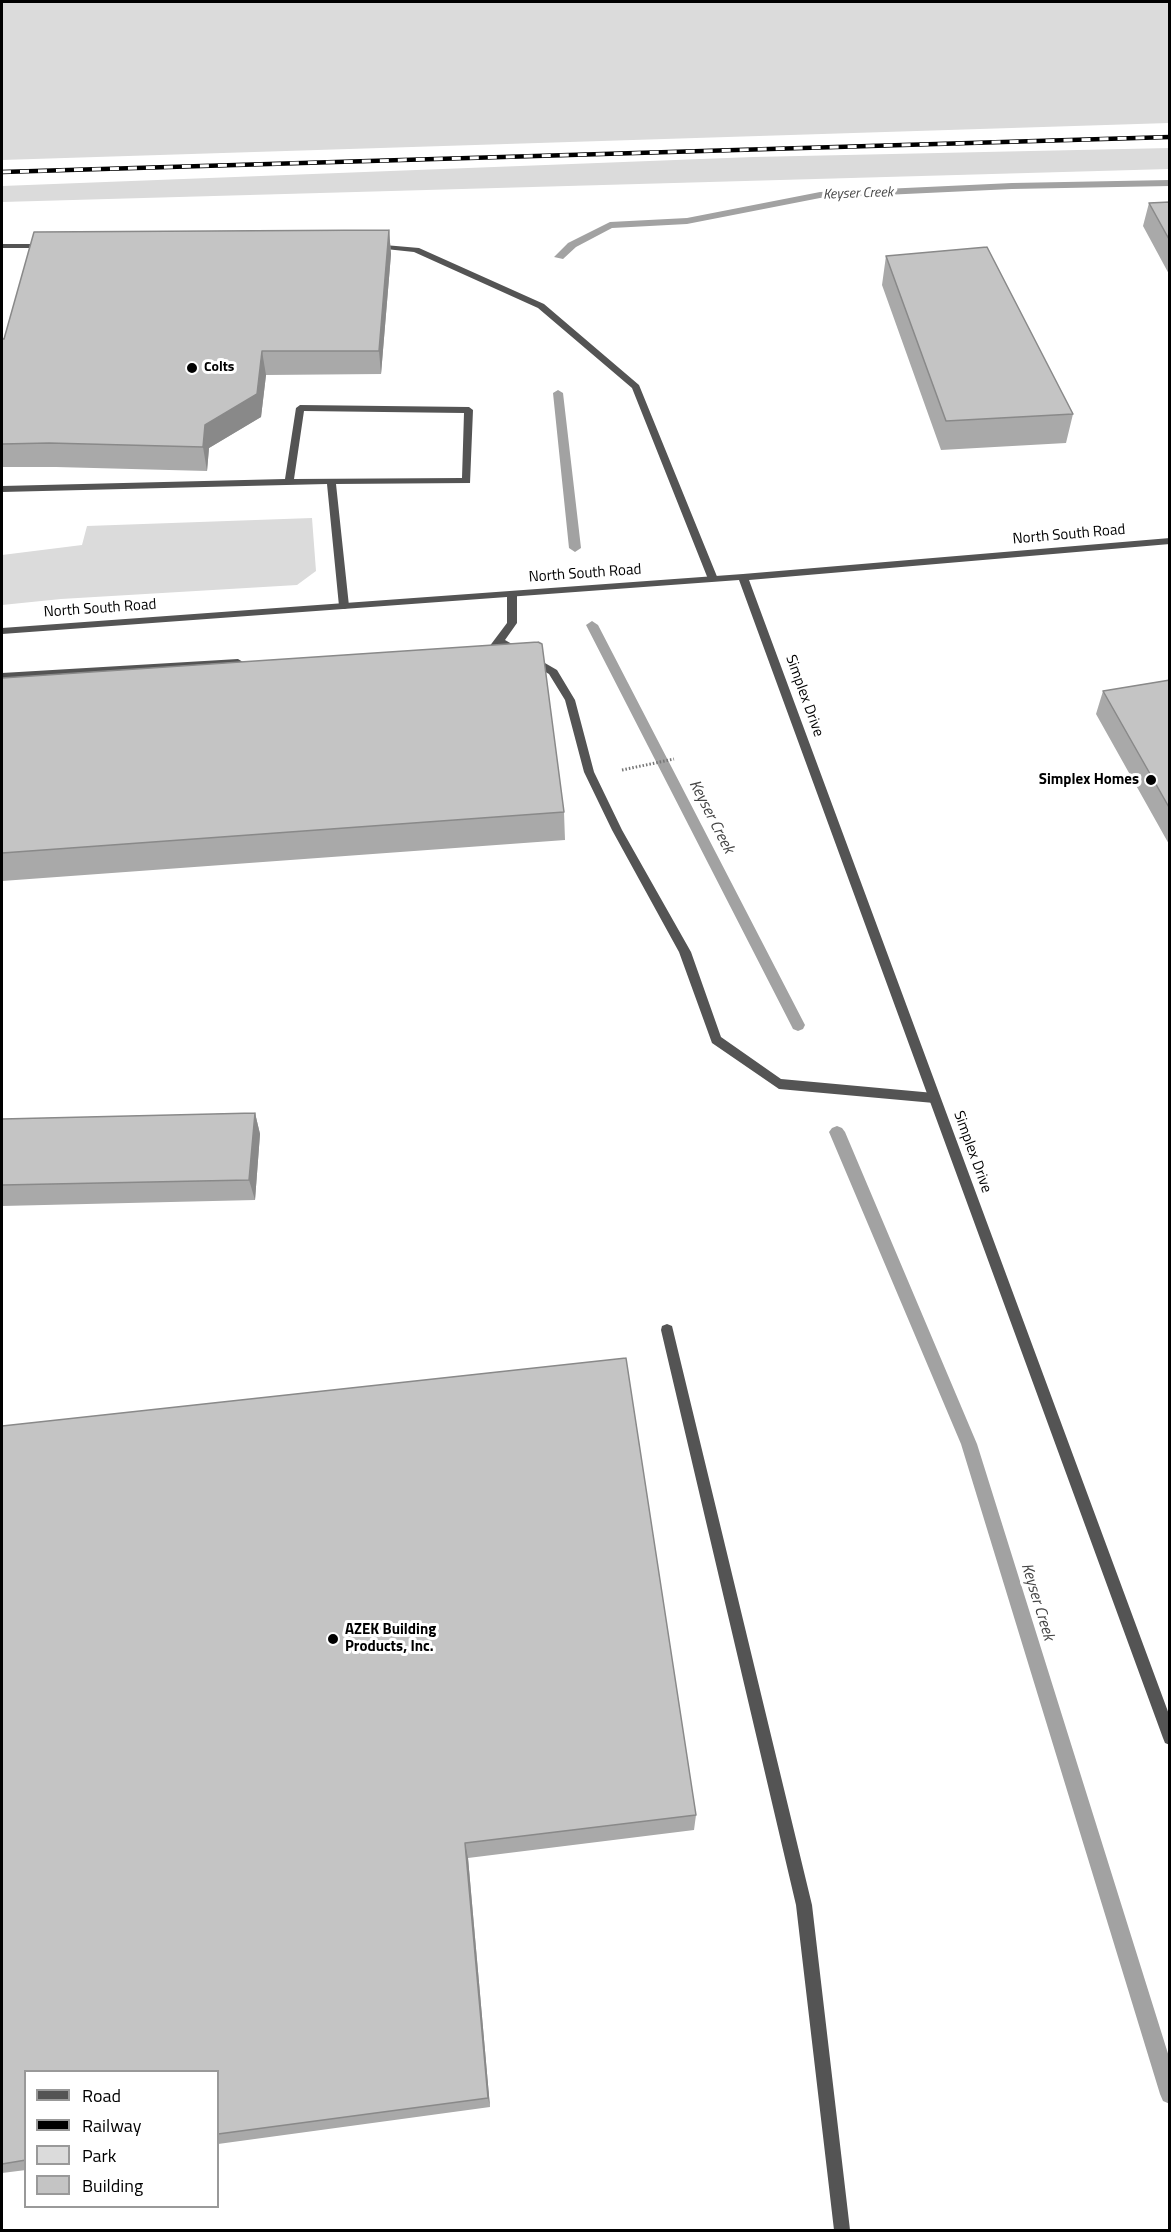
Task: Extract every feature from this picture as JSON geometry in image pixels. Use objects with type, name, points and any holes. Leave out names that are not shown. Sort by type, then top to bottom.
[{"type":"street","points":[[366,245],[416,250],[541,306],[636,387],[713,579]]},
{"type":"street","points":[[2,246],[49,246]]},
{"type":"street","points":[[2,489],[331,481],[467,482],[469,410],[300,408],[289,482]]},
{"type":"street","points":[[331,481],[344,606]]},
{"type":"street","name":"North South Road","points":[[2,632],[743,577],[1170,541]]},
{"type":"street","name":"Simplex Drive","points":[[743,577],[1170,1738]]},
{"type":"street","points":[[482,649],[493,648],[512,623],[512,594]]},
{"type":"street","points":[[499,641],[553,672],[570,700],[589,772],[617,830],[685,952],[716,1040],[779,1084],[934,1098]]},
{"type":"street","points":[[2,676],[247,662]]},
{"type":"street","points":[[668,1330],[804,1905],[842,2230]]},
{"type":"path","points":[[627,769],[674,759]]},
{"type":"green space","points":[[2,2],[1169,2],[1169,123],[2,160]]},
{"type":"green space","points":[[1170,148],[1169,169],[2,202],[2,186],[753,157]]},
{"type":"green space","points":[[312,518],[316,571],[297,585],[61,599],[2,605],[2,555],[82,545],[87,526]]},
{"type":"building","points":[[1170,202],[1170,241],[1149,203]]},
{"type":"building","name":"Colts","points":[[389,230],[379,351],[262,351],[257,394],[205,425],[203,447],[2,444],[2,339],[4,339],[34,232]]},
{"type":"building","points":[[987,247],[1073,414],[946,421],[886,256]]},
{"type":"building","points":[[538,642],[542,644],[564,812],[2,853],[2,678]]},
{"type":"building","points":[[1170,680],[1170,809],[1103,691]]},
{"type":"building","points":[[255,1113],[249,1180],[2,1185],[2,1119]]},
{"type":"building","name":"AZEK Building Products, Inc.","points":[[626,1358],[696,1815],[465,1843],[488,2098],[219,2134],[219,2070],[24,2070],[24,2160],[2,2164],[2,1426]]},
{"type":"waterway","name":"Keyser Creek","points":[[559,257],[572,245],[610,225],[687,221],[820,195],[1012,186],[1170,183]]},
{"type":"waterway","name":"Keyser Creek","points":[[558,393],[575,548]]},
{"type":"waterway","name":"Keyser Creek","points":[[592,625],[798,1025]]},
{"type":"waterway","name":"Keyser Creek","points":[[837,1132],[969,1444],[1170,2094]]},
{"type":"railway","points":[[2,172],[1170,137]]},
{"type":"place","name":"Colts","points":[[192,368]]},
{"type":"place","name":"Simplex Homes","points":[[1151,780]]},
{"type":"place","name":"AZEK Building Products, Inc.","points":[[333,1639]]}]
